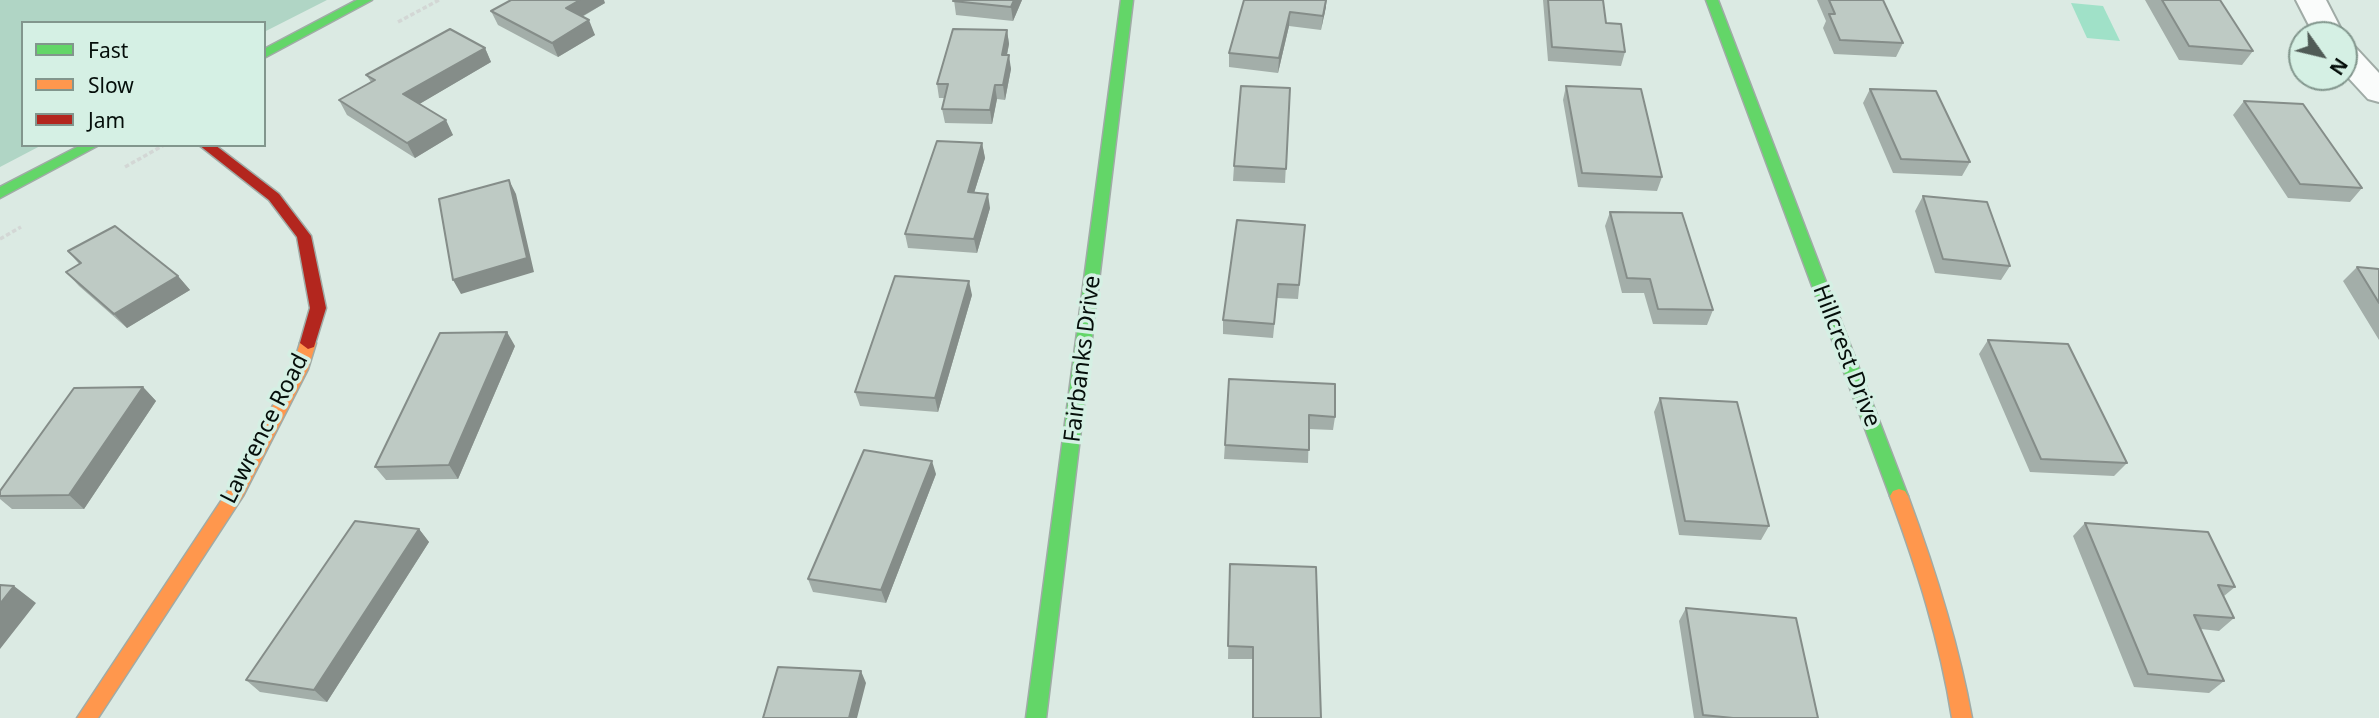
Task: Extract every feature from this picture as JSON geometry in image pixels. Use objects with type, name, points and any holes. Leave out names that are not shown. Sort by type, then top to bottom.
[{"type":"street","points":[[266,53],[366,0]]},
{"type":"street","name":"Fairbanks Drive","points":[[1036,718],[1127,0]]},
{"type":"street","name":"Hillcrest Drive","points":[[1712,0],[1933,587],[1954,664],[1962,718]]},
{"type":"street","points":[[2311,0],[2322,21]]},
{"type":"street","points":[[2358,69],[2379,92]]},
{"type":"street","points":[[0,194],[88,147]]},
{"type":"street","name":"Lawrence Road","points":[[87,718],[237,491],[300,369],[318,308],[304,236],[274,197],[209,147]]},
{"type":"shaded area","points":[[0,0],[327,0],[266,31],[266,21],[21,21],[21,147],[38,147],[0,167]]},
{"type":"shaded area","points":[[2071,3],[2103,6],[2120,41],[2087,38]]},
{"type":"building","points":[[511,0],[580,0],[566,8],[589,20],[552,43],[491,11]]},
{"type":"building","points":[[954,0],[1014,0],[1011,7]]},
{"type":"building","points":[[1244,0],[1326,0],[1323,16],[1290,12],[1279,58],[1229,53]]},
{"type":"building","points":[[1548,0],[1603,0],[1606,23],[1621,24],[1625,52],[1552,47]]},
{"type":"building","points":[[1829,0],[1883,0],[1903,43],[1840,40],[1829,14],[1835,14]]},
{"type":"building","points":[[2162,0],[2220,0],[2253,51],[2189,46]]},
{"type":"building","points":[[450,29],[485,48],[403,94],[446,120],[407,143],[339,100],[375,80],[366,75]]},
{"type":"building","points":[[953,29],[1007,30],[1002,55],[1009,55],[1003,85],[995,85],[990,110],[942,109],[948,84],[937,84]]},
{"type":"building","points":[[1241,86],[1290,88],[1286,169],[1234,166]]},
{"type":"building","points":[[1566,86],[1641,89],[1662,177],[1582,173]]},
{"type":"building","points":[[1870,89],[1936,91],[1970,162],[1901,159]]},
{"type":"building","points":[[2244,101],[2303,104],[2362,188],[2300,184]]},
{"type":"building","points":[[937,141],[982,143],[968,192],[988,194],[974,239],[905,234]]},
{"type":"building","points":[[509,180],[527,258],[453,280],[439,199]]},
{"type":"building","points":[[1923,196],[1987,202],[2010,266],[1943,259]]},
{"type":"building","points":[[1610,212],[1682,213],[1713,310],[1658,309],[1650,279],[1627,278]]},
{"type":"building","points":[[1237,220],[1305,225],[1299,285],[1278,284],[1274,324],[1223,320]]},
{"type":"building","points":[[115,226],[178,276],[114,314],[66,272],[81,263],[68,251]]},
{"type":"building","points":[[2357,267],[2379,269],[2379,303]]},
{"type":"building","points":[[895,276],[969,281],[935,398],[855,392]]},
{"type":"building","points":[[507,332],[449,465],[375,467],[440,333]]},
{"type":"building","points":[[1988,340],[2068,344],[2127,463],[2041,459]]},
{"type":"building","points":[[1229,379],[1335,384],[1335,417],[1309,415],[1309,450],[1225,445]]},
{"type":"building","points":[[143,387],[69,495],[0,496],[0,491],[74,388]]},
{"type":"building","points":[[1660,398],[1737,402],[1769,526],[1685,521]]},
{"type":"building","points":[[864,450],[932,461],[881,590],[808,579]]},
{"type":"building","points":[[355,521],[419,529],[314,690],[246,680]]},
{"type":"building","points":[[2085,523],[2208,532],[2235,587],[2218,585],[2234,618],[2194,615],[2224,681],[2148,674]]},
{"type":"building","points":[[1230,564],[1316,567],[1321,718],[1253,718],[1253,647],[1228,646]]},
{"type":"building","points":[[0,585],[14,586],[0,604]]},
{"type":"building","points":[[1686,608],[1796,618],[1818,718],[1733,718],[1703,715]]},
{"type":"building","points":[[778,667],[861,671],[849,718],[763,718]]},
{"type":"traffic: fast","points":[[266,53],[366,0]]},
{"type":"traffic: fast","points":[[1036,718],[1127,0]]},
{"type":"traffic: fast","points":[[1712,0],[1899,496]]},
{"type":"traffic: fast","points":[[0,193],[88,147]]},
{"type":"traffic: slow","points":[[87,718],[237,491],[300,369],[308,343]]},
{"type":"traffic: slow","points":[[1899,496],[1936,605],[1951,660],[1962,718]]},
{"type":"traffic: jam","points":[[209,147],[274,197],[304,236],[318,308],[308,343]]}]
